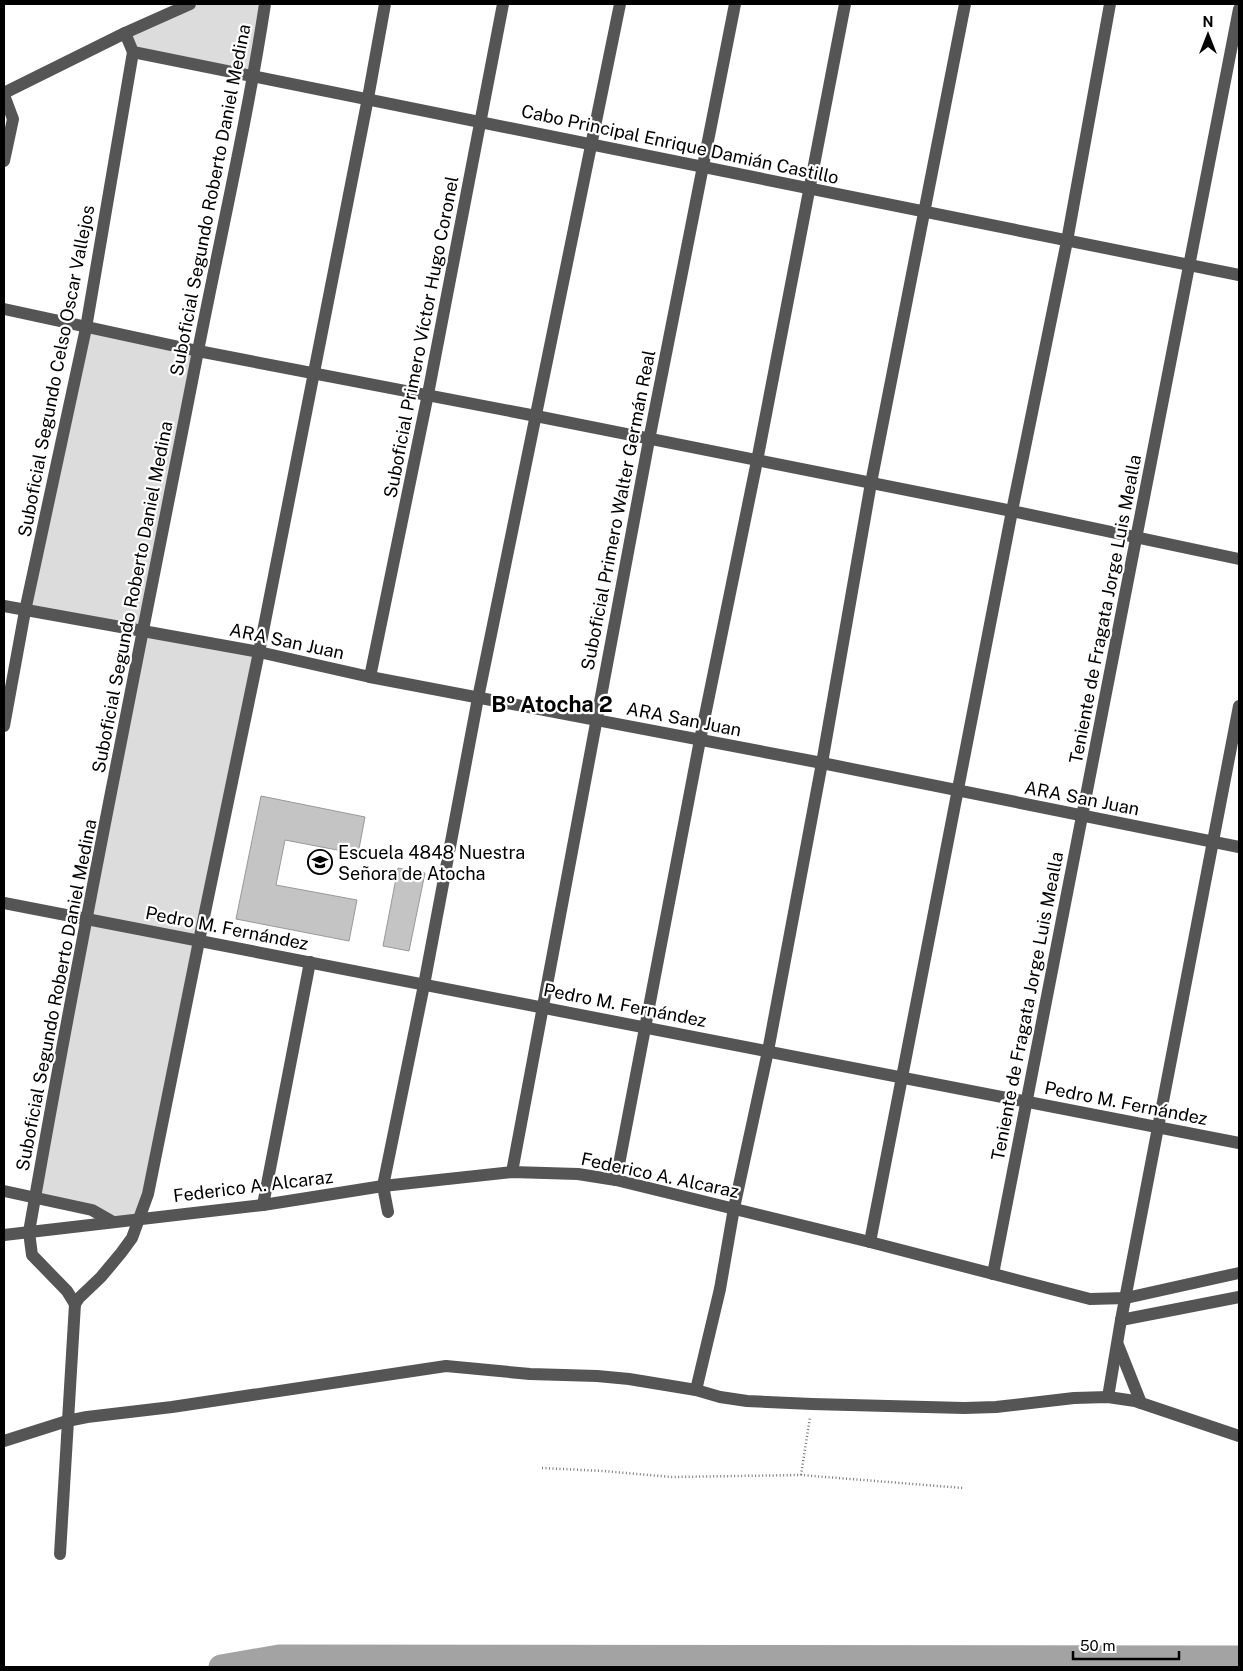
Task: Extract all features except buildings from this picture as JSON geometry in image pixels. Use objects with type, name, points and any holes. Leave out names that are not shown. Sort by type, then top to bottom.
[{"type":"street","points":[[4,161],[12,119],[4,94],[125,33],[190,4]]},
{"type":"street","name":"Suboficial Segundo Roberto Daniel Medina","points":[[76,1304],[67,1291],[32,1255],[29,1232],[86,919],[254,76],[265,4]]},
{"type":"street","points":[[60,1554],[67,1421],[76,1304],[79,1298],[101,1277],[132,1238],[148,1194],[259,652],[385,4]]},
{"type":"street","name":"Suboficial Primero Víctor Hugo Coronel","points":[[370,677],[428,394],[503,4]]},
{"type":"street","points":[[388,1212],[383,1186],[424,985],[478,698],[620,4]]},
{"type":"street","name":"Suboficial Primero Walter Germán Real","points":[[512,1172],[649,440],[735,4]]},
{"type":"street","points":[[616,1180],[700,740],[757,461],[845,4]]},
{"type":"street","points":[[696,1390],[720,1289],[734,1208],[768,1051],[822,763],[871,483],[965,4]]},
{"type":"street","points":[[870,1242],[1012,511],[1067,241],[1110,4]]},
{"type":"street","name":"Teniente de Fragata Jorge Luis Mealla","points":[[993,1274],[1239,9]]},
{"type":"street","points":[[125,33],[133,52]]},
{"type":"street","name":"Cabo Principal Enrique Damián Castillo","points":[[133,52],[481,120],[808,189],[1239,275]]},
{"type":"street","name":"Suboficial Segundo Celso Oscar Vallejos","points":[[4,726],[25,611],[86,328],[133,52]]},
{"type":"street","points":[[4,309],[198,351],[428,394],[649,440],[1012,511],[1239,559]]},
{"type":"street","name":"ARA San Juan","points":[[4,606],[259,652],[370,677],[822,763],[1239,847]]},
{"type":"street","points":[[1108,1397],[1121,1320],[1239,706]]},
{"type":"street","name":"Pedro M. Fernández","points":[[4,903],[1239,1143]]},
{"type":"street","points":[[263,1204],[310,962]]},
{"type":"street","name":"Federico A. Alcaraz","points":[[4,1235],[263,1204],[383,1186],[512,1172],[578,1174],[616,1180],[734,1208],[1090,1299],[1126,1298],[1239,1273]]},
{"type":"street","points":[[4,1191],[92,1210],[113,1222]]},
{"type":"street","points":[[1121,1320],[1239,1297]]},
{"type":"street","points":[[1118,1343],[1141,1403]]},
{"type":"street","points":[[4,1441],[67,1421],[87,1417],[172,1407],[446,1366],[530,1374],[629,1379],[747,1401],[964,1408],[996,1407],[1074,1398],[1108,1397],[1141,1403],[1239,1436]]},
{"type":"path","points":[[801,1475],[812,1404]]},
{"type":"path","points":[[542,1468],[672,1477],[801,1475],[963,1488]]},
{"type":"shaded area","points":[[190,4],[262,4],[254,76],[133,52],[125,33]]},
{"type":"shaded area","points":[[87,329],[196,352],[143,630],[27,609]]},
{"type":"shaded area","points":[[144,631],[259,652],[139,1219],[113,1222],[35,1197]]},
{"type":"waterway","points":[[221,1667],[279,1657],[1239,1658]]},
{"type":"place","name":"Escuela 4848 Nuestra Señora de Atocha","points":[[320,862]]},
{"type":"district","name":"Bº Atocha 2","points":[[552,704]]}]
